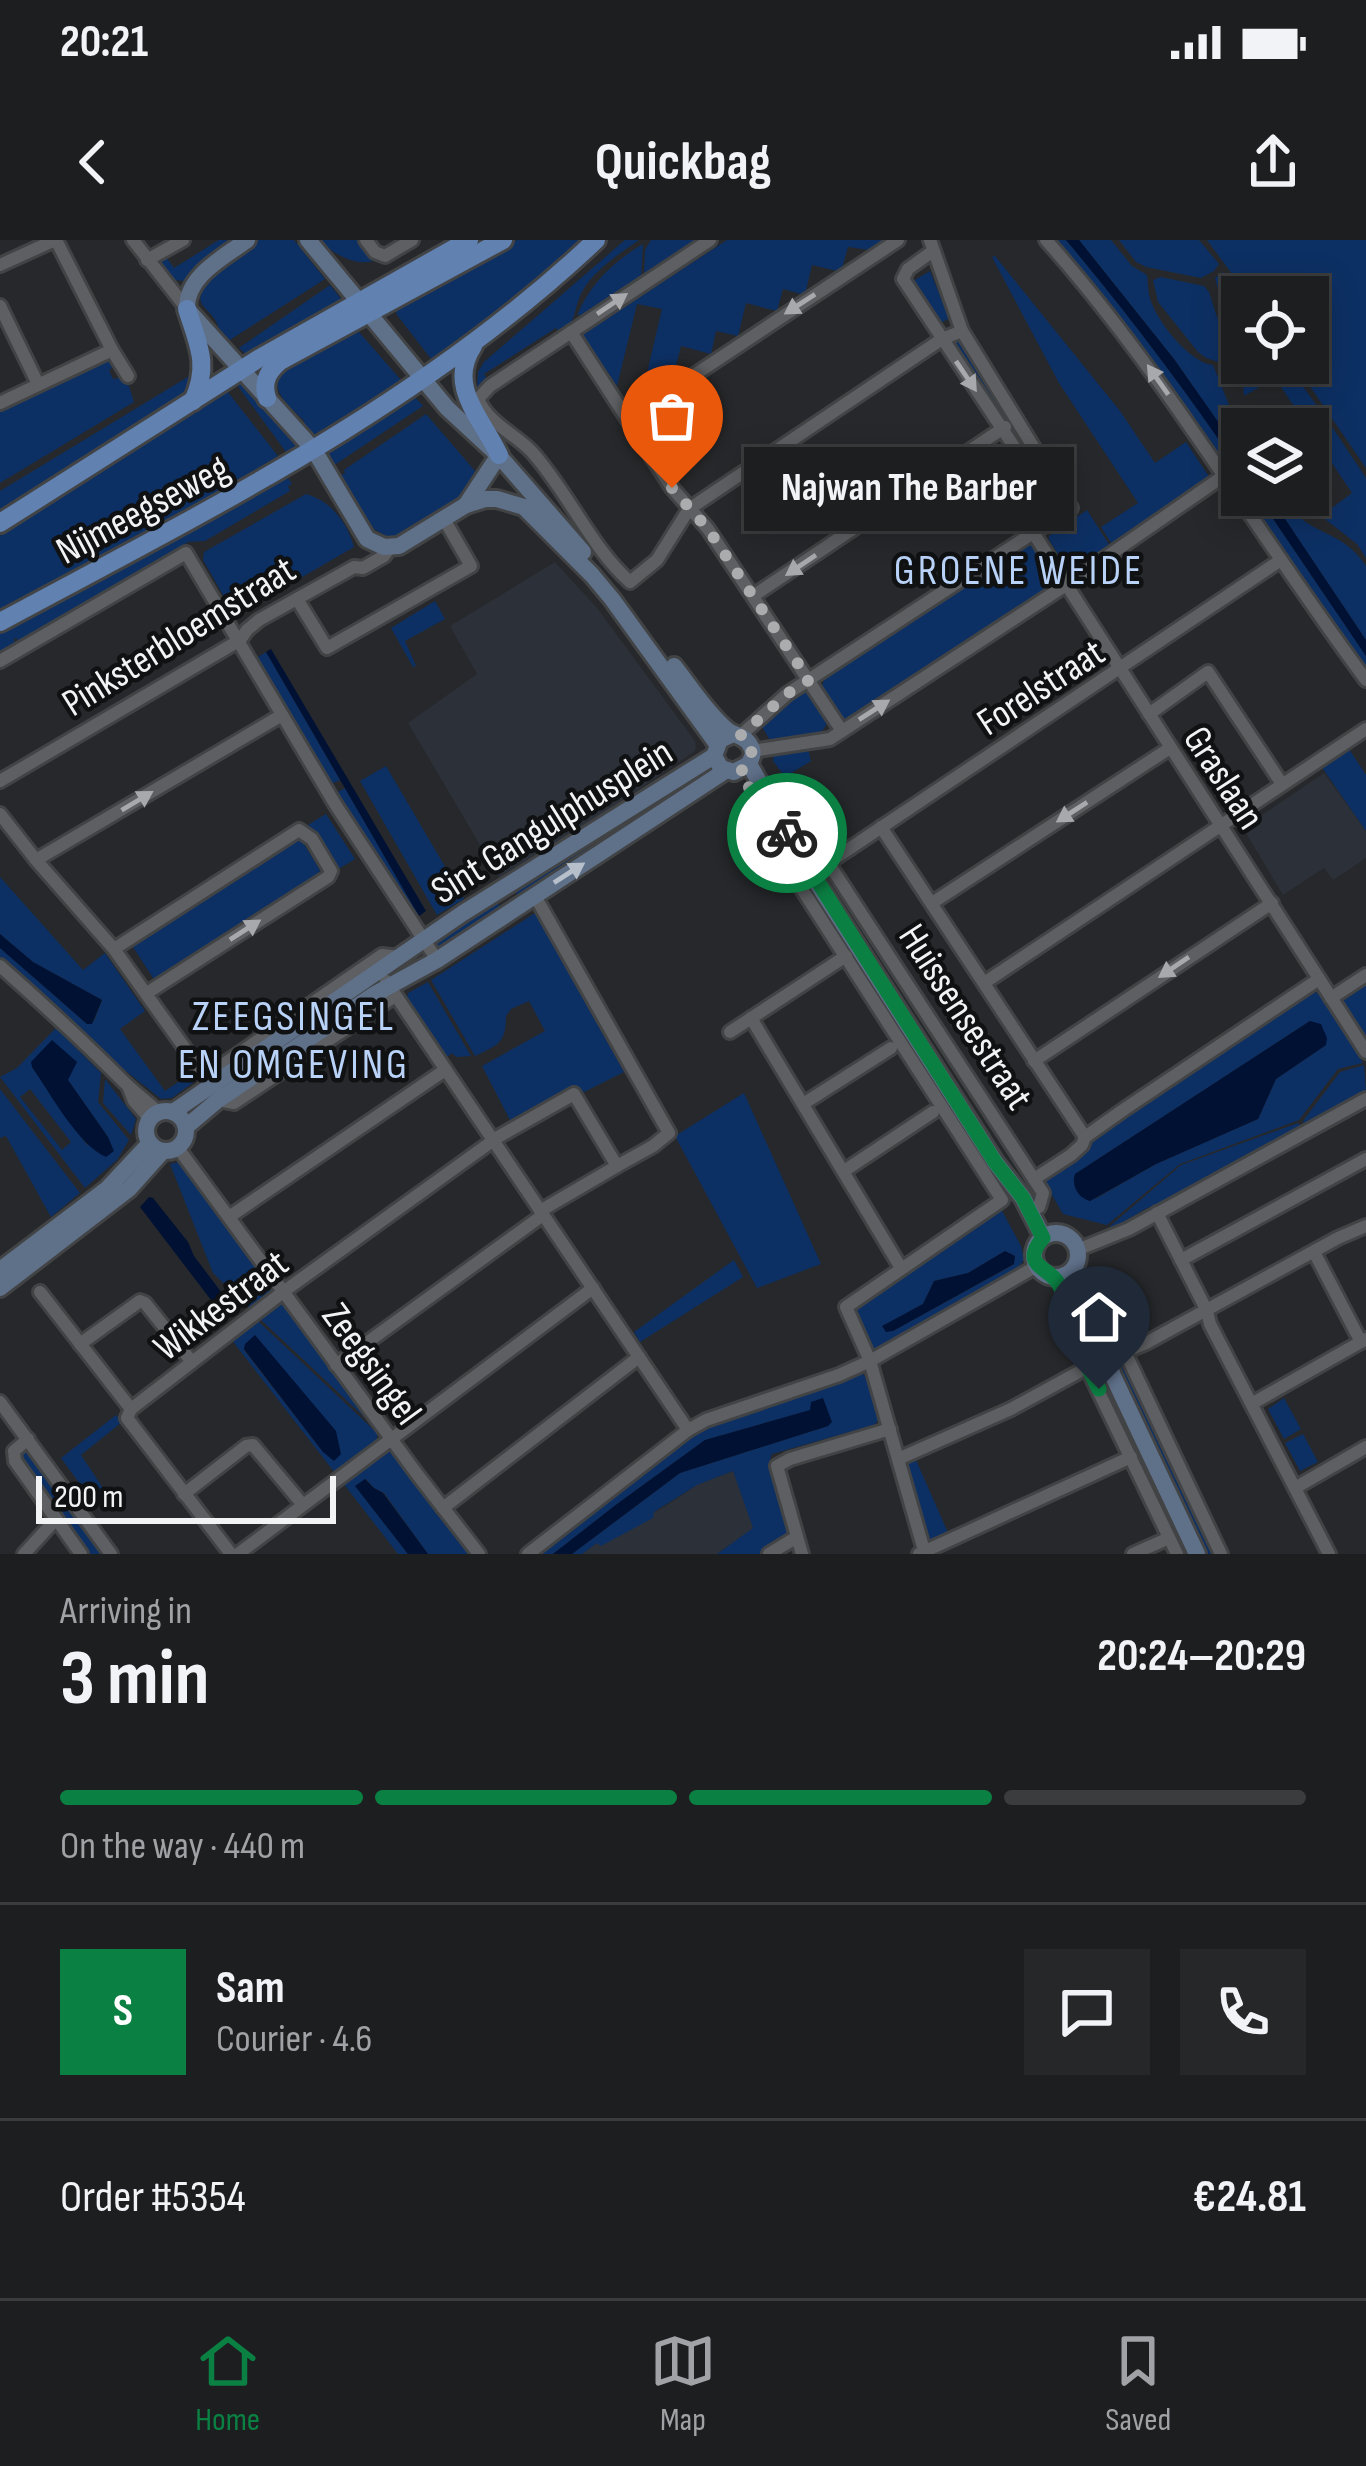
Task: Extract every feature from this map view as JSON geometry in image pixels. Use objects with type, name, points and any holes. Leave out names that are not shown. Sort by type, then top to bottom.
[{"type":"main road","points":[[267,398],[271,368],[325,335],[363,289],[457,240]]},
{"type":"main road","points":[[357,300],[469,240]]},
{"type":"main road","points":[[357,300],[503,240]]},
{"type":"main road","points":[[424,380],[596,240]]},
{"type":"main road","name":"Nijmeegseweg","points":[[0,524],[357,300]]},
{"type":"main road","points":[[187,309],[202,359],[194,401]]},
{"type":"main road","points":[[480,336],[467,355],[462,378],[466,395],[506,463]]},
{"type":"main road","name":"Nijmeegseweg","points":[[0,622],[276,473],[424,380]]},
{"type":"street","points":[[133,240],[187,309],[314,449],[367,538],[394,547]]},
{"type":"street","points":[[147,260],[183,240]]},
{"type":"street","points":[[187,309],[187,293],[194,282],[247,240]]},
{"type":"street","name":"Huissensestraat","points":[[308,240],[424,380],[506,463],[608,582],[789,835],[986,1158],[1002,1200],[901,1268]]},
{"type":"street","points":[[366,240],[385,256],[412,240]]},
{"type":"street","points":[[710,240],[478,399],[532,452],[631,582],[652,565],[689,509],[942,339],[962,331]]},
{"type":"street","points":[[628,419],[898,240]]},
{"type":"street","points":[[1046,240],[1124,333],[1221,470]]},
{"type":"street","points":[[0,265],[48,242],[128,376]]},
{"type":"street","points":[[733,753],[787,694],[1071,508],[962,331],[932,243],[902,276],[1048,498],[1062,494]]},
{"type":"street","points":[[0,306],[38,384]]},
{"type":"street","points":[[571,332],[842,731]]},
{"type":"street","points":[[0,403],[112,350]]},
{"type":"street","points":[[753,596],[1015,418]]},
{"type":"street","points":[[466,506],[506,463],[501,426]]},
{"type":"street","name":"Huissensestraat","points":[[506,463],[553,481]]},
{"type":"street","points":[[733,753],[830,739],[1221,479]]},
{"type":"street","name":"Huissensestraat","points":[[466,506],[496,499],[524,507],[592,575],[733,753],[769,818],[789,835]]},
{"type":"street","name":"Pinksterbloemstraat","points":[[0,781],[240,640],[259,620],[354,567],[363,568],[466,506]]},
{"type":"street","points":[[1255,516],[1366,680]]},
{"type":"street","points":[[297,599],[327,649],[471,566],[444,519]]},
{"type":"street","name":"Graslaan","points":[[1034,533],[1366,1052]]},
{"type":"street","points":[[354,567],[367,538]]},
{"type":"street","points":[[0,661],[186,553],[436,961]]},
{"type":"street","name":"Forelstraat","points":[[831,861],[1281,560]]},
{"type":"street","points":[[1149,714],[1208,672],[1282,784]]},
{"type":"street","points":[[36,860],[282,715]]},
{"type":"street","points":[[984,983],[1366,729]]},
{"type":"street","points":[[932,903],[1170,748]]},
{"type":"street","name":"Sint Gangulphusplein","points":[[388,984],[398,957],[423,940],[733,753]]},
{"type":"street","name":"Sint Gangulphusplein","points":[[388,984],[436,961],[535,896],[733,753]]},
{"type":"street","name":"Huissensestraat","points":[[763,809],[760,824],[846,956],[986,1158],[1003,1172],[1048,1236]]},
{"type":"street","points":[[0,814],[114,949],[212,1088],[234,1103],[388,984]]},
{"type":"street","points":[[881,827],[1085,1137]]},
{"type":"street","points":[[114,949],[299,830],[312,839],[331,871],[328,877],[147,993]]},
{"type":"street","name":"Huissensestraat","points":[[831,861],[842,885],[1034,1179],[1042,1193],[1039,1208]]},
{"type":"street","points":[[501,891],[513,909]]},
{"type":"street","points":[[336,1365],[542,1213],[669,1133],[535,896]]},
{"type":"street","points":[[1034,1060],[1272,903]]},
{"type":"street","points":[[0,1270],[164,1147],[184,1141],[186,1127],[212,1088],[382,955],[398,957]]},
{"type":"street","points":[[730,1032],[846,956]]},
{"type":"street","points":[[0,966],[73,1030],[128,1087],[161,1115],[179,1116],[186,1127]]},
{"type":"street","points":[[1331,998],[1366,975]]},
{"type":"street","points":[[1034,1179],[1071,1155],[1085,1137],[1319,979]]},
{"type":"street","points":[[388,984],[688,1430]]},
{"type":"street","points":[[164,1147],[146,1131],[161,1115],[388,984]]},
{"type":"street","points":[[752,1018],[901,1268],[846,1306],[890,1429],[922,1553],[1131,1456]]},
{"type":"street","points":[[803,1104],[890,1048]]},
{"type":"street","points":[[229,1217],[445,1070]]},
{"type":"street","name":"Wikkestraat","points":[[235,1554],[127,1418],[131,1408],[514,1126],[574,1094],[617,1166]]},
{"type":"street","points":[[1077,1250],[1113,1236],[1366,1099]]},
{"type":"street","points":[[844,1171],[933,1112]]},
{"type":"street","points":[[0,1288],[129,1189],[164,1147]]},
{"type":"street","name":"Zeegsingel","points":[[164,1147],[229,1217],[479,1554]]},
{"type":"street","name":"Huissensestraat","points":[[986,1158],[1001,1160],[1039,1208],[1048,1236]]},
{"type":"street","points":[[1181,1260],[1366,1159]]},
{"type":"street","points":[[1157,1213],[1329,1554]]},
{"type":"street","points":[[1101,1348],[1125,1352],[1366,1226]]},
{"type":"street","points":[[528,1554],[706,1420],[839,1375],[1052,1273],[1076,1265],[1077,1250],[1071,1239],[1048,1236],[1035,1250],[1052,1273],[1101,1348],[1197,1554]]},
{"type":"street","points":[[1253,1403],[1363,1340],[1314,1252]]},
{"type":"street","points":[[1052,1273],[1113,1376]]},
{"type":"street","points":[[235,1554],[592,1288]]},
{"type":"street","points":[[40,1292],[131,1408]]},
{"type":"street","points":[[80,1344],[140,1301],[192,1362]]},
{"type":"street","points":[[1071,1310],[1065,1322],[1178,1554]]},
{"type":"street","points":[[1125,1352],[1220,1554]]},
{"type":"street","points":[[442,1508],[639,1357]]},
{"type":"street","points":[[898,1459],[1011,1409],[1088,1367]]},
{"type":"street","points":[[1,1403],[111,1554]]},
{"type":"street","points":[[802,1554],[778,1466],[890,1429]]},
{"type":"street","points":[[28,1439],[14,1450],[15,1461],[81,1554]]},
{"type":"street","points":[[184,1494],[250,1444],[303,1505]]},
{"type":"street","points":[[1295,1488],[1366,1447]]},
{"type":"street","points":[[24,1554],[56,1519]]},
{"type":"street","points":[[769,1554],[797,1537]]},
{"type":"street","points":[[1133,1554],[1169,1538]]},
{"type":"shaded area","points":[[219,240],[237,240],[186,281],[173,280],[155,259],[164,254],[174,268]]},
{"type":"shaded area","points":[[259,240],[294,240],[325,279],[222,345],[215,320],[201,303],[201,292]]},
{"type":"shaded area","points":[[318,240],[358,240],[378,259],[354,261]]},
{"type":"shaded area","points":[[517,240],[586,240],[435,364],[395,307]]},
{"type":"shaded area","points":[[625,240],[639,240],[587,284],[566,330],[561,334],[556,328],[484,374],[488,381],[477,390],[484,362]]},
{"type":"shaded area","points":[[651,240],[698,240],[644,274],[645,250]]},
{"type":"shaded area","points":[[727,240],[885,240],[870,250],[848,247],[841,272],[812,265],[805,295],[783,289],[777,311],[746,303],[738,336],[716,331],[711,354],[681,346],[672,381],[647,373],[662,309],[637,304],[617,386],[582,335]]},
{"type":"shaded area","points":[[1054,240],[1066,240],[1157,354],[1221,443],[1221,462],[1129,331]]},
{"type":"shaded area","points":[[1066,240],[1079,240],[1174,359],[1221,426],[1221,443],[1157,354]]},
{"type":"shaded area","points":[[1079,240],[1111,240],[1132,266],[1147,275],[1151,301],[1169,332],[1195,358],[1213,365],[1230,408],[1221,408],[1221,426]]},
{"type":"shaded area","points":[[1119,240],[1199,240],[1219,264],[1201,278],[1146,267]]},
{"type":"shaded area","points":[[1207,240],[1366,240],[1366,468],[1308,384],[1329,384],[1329,276],[1234,276]]},
{"type":"shaded area","points":[[643,244],[641,278],[577,315],[604,274]]},
{"type":"shaded area","points":[[995,256],[1120,411],[1155,463],[1186,442],[1210,478],[1111,543],[1101,527],[1138,503],[1059,383]]},
{"type":"shaded area","points":[[930,271],[949,318],[941,323],[913,281]]},
{"type":"shaded area","points":[[1161,277],[1204,286],[1209,292],[1221,330],[1221,363],[1198,352],[1158,302],[1153,280]]},
{"type":"shaded area","points":[[330,285],[342,304],[249,357],[239,348]]},
{"type":"shaded area","points":[[354,330],[400,383],[312,436],[280,393],[280,373]]},
{"type":"shaded area","points":[[958,338],[1007,412],[1005,420],[1001,422],[952,345]]},
{"type":"shaded area","points":[[108,359],[113,379],[126,377],[134,402],[0,483],[0,410]]},
{"type":"shaded area","points":[[196,372],[184,397],[0,515],[0,491]]},
{"type":"shaded area","points":[[243,382],[302,442],[286,452],[237,385]]},
{"type":"shaded area","points":[[1243,384],[1265,384],[1244,396]]},
{"type":"shaded area","points":[[1279,384],[1301,384],[1319,408],[1295,408]]},
{"type":"shaded area","points":[[227,391],[278,456],[0,615],[0,536]]},
{"type":"shaded area","points":[[412,394],[423,406],[330,468],[325,450]]},
{"type":"shaded area","points":[[426,414],[481,478],[461,501],[402,535],[388,537],[374,529],[340,476]]},
{"type":"shaded area","points":[[1329,422],[1366,478],[1366,558],[1357,544],[1321,516],[1329,516],[1329,510],[1352,493],[1329,459]]},
{"type":"shaded area","points":[[288,478],[290,491],[205,541],[188,542],[19,641],[14,639],[15,644],[0,652],[0,629]]},
{"type":"shaded area","points":[[306,494],[337,514],[354,547],[235,616],[203,560],[204,552]]},
{"type":"shaded area","points":[[1087,510],[1110,546],[1068,570],[1049,536]]},
{"type":"shaded area","points":[[1258,516],[1271,516],[1366,656],[1366,675]]},
{"type":"shaded area","points":[[1271,516],[1283,516],[1366,640],[1366,656]]},
{"type":"shaded area","points":[[1283,516],[1297,516],[1343,542],[1366,566],[1366,640]]},
{"type":"shaded area","points":[[1023,545],[1032,546],[1054,577],[1054,585],[849,720],[843,718],[822,686],[826,675]]},
{"type":"shaded area","points":[[555,562],[597,608],[696,747],[584,826],[499,877],[408,723],[477,674],[450,626]]},
{"type":"shaded area","points":[[435,601],[445,619],[405,641],[413,667],[391,628]]},
{"type":"shaded area","points":[[271,649],[426,911],[419,916],[266,652]]},
{"type":"shaded area","points":[[266,652],[340,780],[329,785],[255,659]]},
{"type":"shaded area","points":[[806,689],[828,720],[825,727],[805,739],[771,742],[761,725]]},
{"type":"shaded area","points":[[774,749],[808,749],[811,761],[785,777],[773,761]]},
{"type":"shaded area","points":[[1349,749],[1366,775],[1366,831],[1321,766]]},
{"type":"shaded area","points":[[386,766],[464,899],[437,915],[360,781]]},
{"type":"shaded area","points":[[1324,773],[1366,831],[1366,858],[1333,880],[1324,868],[1283,895],[1243,828]]},
{"type":"shaded area","points":[[345,788],[419,916],[414,919],[334,794]]},
{"type":"shaded area","points":[[326,814],[355,859],[337,870],[308,825]]},
{"type":"shaded area","points":[[291,838],[300,838],[320,870],[316,878],[157,984],[131,944]]},
{"type":"shaded area","points":[[585,841],[593,854],[522,897],[514,892],[517,886]]},
{"type":"shaded area","points":[[0,877],[83,970],[105,953],[145,1011],[120,1029],[165,1091],[189,1075],[194,1082],[172,1098],[161,1099],[0,958],[0,948],[87,1024],[94,1021],[102,1000],[33,962],[0,934]]},
{"type":"shaded area","points":[[496,900],[502,910],[437,953],[431,938]]},
{"type":"shaded area","points":[[535,913],[624,1072],[582,1093],[575,1086],[510,1120],[482,1066],[545,1031],[529,1001],[511,1009],[499,1042],[475,1056],[431,980]]},
{"type":"shaded area","points":[[0,934],[33,962],[102,1000],[92,1024],[0,948]]},
{"type":"shaded area","points":[[428,982],[471,1056],[452,1053],[447,1057],[407,998]]},
{"type":"shaded area","points":[[1366,985],[1366,1039],[1343,1001]]},
{"type":"shaded area","points":[[1314,992],[1320,994],[1363,1063],[1338,1069],[1299,1120],[1180,1164],[1107,1225],[1063,1214],[1045,1183],[1089,1141]],"holes":[[[1310,1021],[1321,1025],[1326,1045],[1276,1079],[1258,1119],[1156,1164],[1095,1199],[1075,1174]]]},
{"type":"shaded area","points":[[1310,1021],[1321,1024],[1326,1045],[1276,1079],[1258,1119],[1156,1164],[1090,1201],[1079,1194],[1075,1174]]},
{"type":"shaded area","points":[[56,1028],[101,1073],[98,1102],[129,1140],[117,1160],[85,1188],[0,1077],[17,1068]],"holes":[[[32,1062],[68,1080],[108,1137],[87,1145]],[[30,1089],[71,1142],[62,1150],[20,1097]]]},
{"type":"shaded area","points":[[52,1040],[77,1062],[68,1080],[108,1137],[114,1151],[106,1157],[75,1130],[32,1067],[31,1062]]},
{"type":"shaded area","points":[[1364,1065],[1366,1091],[1305,1125],[1303,1121],[1340,1072]]},
{"type":"shaded area","points":[[105,1079],[136,1119],[131,1135],[103,1103]]},
{"type":"shaded area","points":[[0,1089],[80,1193],[51,1217],[6,1136],[0,1138]]},
{"type":"shaded area","points":[[744,1093],[821,1264],[757,1288],[675,1136]]},
{"type":"shaded area","points":[[1298,1123],[1302,1126],[1265,1145],[1264,1150],[1109,1227],[1181,1165]]},
{"type":"shaded area","points":[[180,1162],[273,1284],[269,1294],[250,1309],[213,1273],[170,1164]]},
{"type":"shaded area","points":[[149,1197],[188,1242],[228,1301],[230,1312],[224,1317],[140,1207]]},
{"type":"shaded area","points":[[1000,1207],[1021,1246],[1024,1260],[1016,1274],[876,1352],[867,1348],[854,1307]],"holes":[[[1005,1251],[1015,1256],[1013,1265],[893,1331],[882,1327],[923,1304],[934,1281],[968,1273]]]},
{"type":"shaded area","points":[[1005,1251],[1015,1256],[1014,1264],[893,1331],[886,1332],[882,1326],[923,1304],[934,1281],[968,1273]]},
{"type":"shaded area","points":[[734,1260],[743,1277],[640,1342],[634,1332]]},
{"type":"shaded area","points":[[288,1305],[376,1428],[260,1319]]},
{"type":"shaded area","points":[[1072,1318],[1102,1365],[1193,1554],[1182,1553]]},
{"type":"shaded area","points":[[257,1320],[377,1433],[377,1439],[335,1473],[231,1339]],"holes":[[[245,1344],[334,1460],[244,1350]]]},
{"type":"shaded area","points":[[255,1335],[336,1431],[341,1454],[334,1461],[244,1349]]},
{"type":"shaded area","points":[[1112,1353],[1124,1360],[1213,1554],[1208,1554]]},
{"type":"shaded area","points":[[862,1373],[878,1421],[874,1425],[772,1454],[768,1465],[790,1538],[762,1554],[717,1554],[753,1528],[733,1471],[697,1485],[654,1512],[653,1518],[601,1546],[597,1543],[582,1554],[572,1554],[680,1473],[828,1426],[811,1410],[705,1440],[553,1554],[539,1554],[686,1439]]},
{"type":"shaded area","points":[[823,1398],[832,1422],[828,1426],[680,1473],[572,1554],[553,1554],[705,1440],[810,1410],[811,1402]]},
{"type":"shaded area","points":[[1284,1398],[1301,1429],[1284,1439],[1268,1409]]},
{"type":"shaded area","points":[[116,1415],[122,1422],[81,1455],[105,1491],[94,1503],[61,1458]]},
{"type":"shaded area","points":[[1303,1434],[1318,1462],[1300,1471],[1285,1443]]},
{"type":"shaded area","points":[[28,1447],[102,1554],[88,1554],[20,1456]]},
{"type":"shaded area","points":[[384,1451],[396,1452],[475,1554],[428,1554],[384,1493],[366,1479],[356,1487],[408,1554],[398,1554],[343,1483]]},
{"type":"shaded area","points":[[916,1460],[949,1535],[933,1541],[926,1537],[905,1464]]},
{"type":"shaded area","points":[[733,1471],[754,1528],[717,1554],[582,1554],[697,1485]]},
{"type":"shaded area","points":[[365,1479],[383,1493],[428,1554],[408,1554],[355,1486]]},
{"type":"way so far","points":[[672,488],[708,529],[809,680],[740,736],[751,746],[752,754],[739,772],[769,818],[787,833]]},
{"type":"place","name":"Najwan The Barber","points":[[672,488]]},
{"type":"district","name":"GROENE WEIDE","points":[[1019,569]]},
{"type":"district","name":"ZEEGSINGEL EN OMGEVING","points":[[294,1039]]},
{"type":"route","points":[[787,833],[995,1162],[1023,1198],[1043,1238],[1035,1261],[1053,1277],[1071,1310],[1065,1322],[1099,1389]]}]
